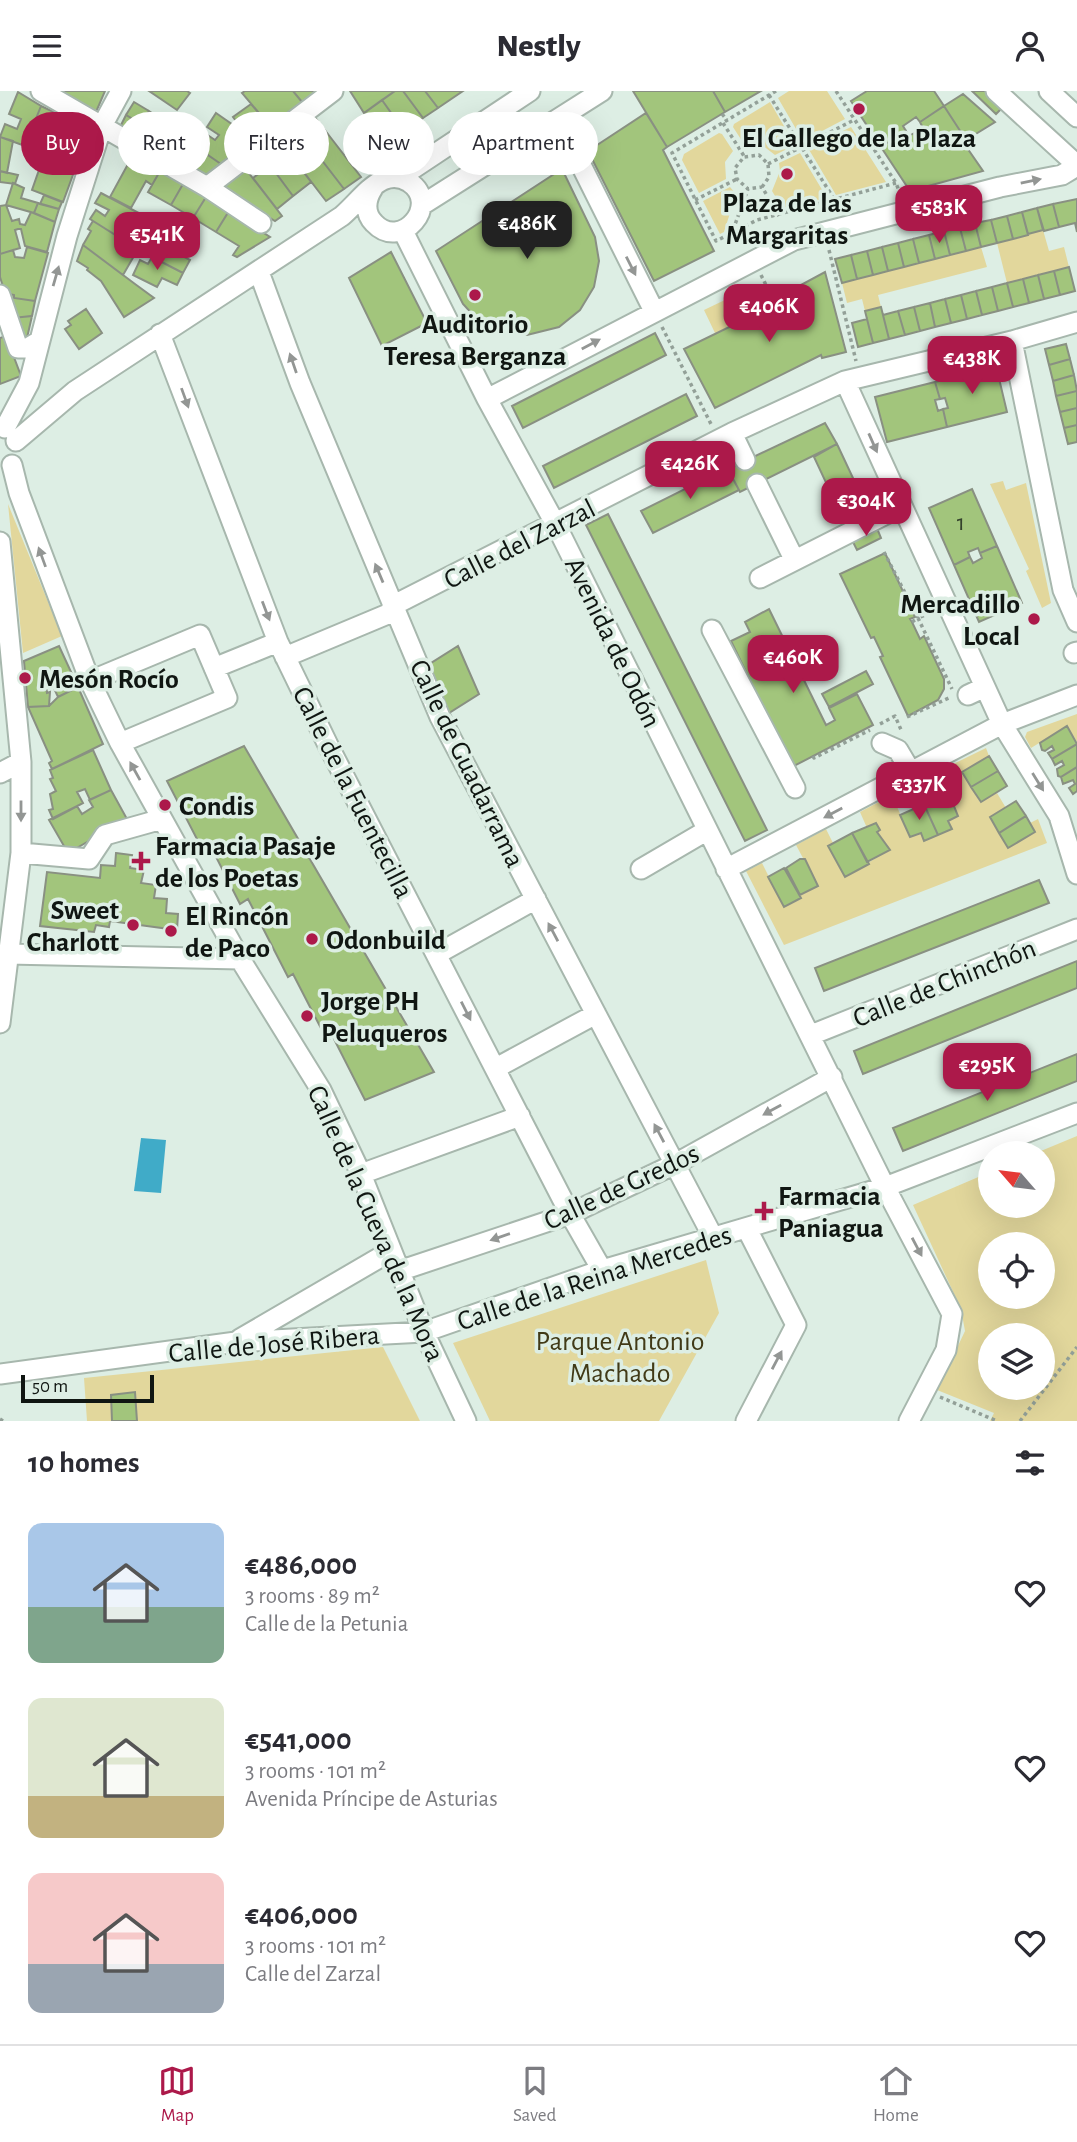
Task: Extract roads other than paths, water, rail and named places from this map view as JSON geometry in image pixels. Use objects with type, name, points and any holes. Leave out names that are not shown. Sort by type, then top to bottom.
[{"type":"street","points":[[41,91],[78,112]]},
{"type":"street","points":[[104,122],[121,91]]},
{"type":"street","points":[[207,187],[333,91]]},
{"type":"street","points":[[405,180],[408,172],[530,91]]},
{"type":"street","points":[[569,112],[602,91]]},
{"type":"street","points":[[487,399],[794,240],[1000,187],[1062,175],[1077,166],[996,91]]},
{"type":"street","points":[[1056,94],[1077,117]]},
{"type":"street","points":[[104,127],[207,187],[261,223]]},
{"type":"street","points":[[6,468],[16,457],[7,431],[29,383],[67,236],[86,175]]},
{"type":"street","points":[[373,188],[367,202],[369,217],[388,232],[403,231],[416,221],[422,205],[469,175]]},
{"type":"street","points":[[586,175],[654,311]]},
{"type":"street","points":[[7,431],[75,391],[259,272],[342,216],[387,178],[405,180],[417,190],[422,205]]},
{"type":"street","points":[[342,216],[369,217]]},
{"type":"street","name":"Avenida de Odón","points":[[403,231],[487,399],[556,525],[706,831],[952,1314],[946,1350],[909,1421]]},
{"type":"street","name":"Calle de Guadarrama","points":[[259,272],[300,383],[440,717],[713,1237]]},
{"type":"street","points":[[0,295],[18,348],[28,348],[38,342]]},
{"type":"street","name":"Calle del Zarzal","points":[[214,668],[340,634],[726,437],[853,379],[1012,341],[1077,322]]},
{"type":"street","name":"Calle de la Fuentecilla","points":[[160,334],[282,649],[328,745],[570,1214],[602,1270]]},
{"type":"street","points":[[1012,341],[1069,618]]},
{"type":"street","points":[[853,379],[902,506],[947,605],[978,656],[985,690],[1002,724],[1059,816],[1077,874]]},
{"type":"street","points":[[29,383],[49,403]]},
{"type":"street","points":[[7,431],[27,411],[75,391]]},
{"type":"street","points":[[726,437],[745,460]]},
{"type":"street","name":"Calle de la Cueva de la Mora","points":[[6,468],[19,493],[90,681],[120,743],[240,959],[321,1090],[361,1174],[424,1332],[467,1421]]},
{"type":"street","points":[[757,484],[794,559]]},
{"type":"street","points":[[760,578],[902,506]]},
{"type":"street","points":[[0,542],[7,674],[22,762],[21,853],[0,1023]]},
{"type":"street","points":[[712,630],[795,788]]},
{"type":"street","points":[[90,681],[200,635],[227,698],[120,743]]},
{"type":"street","points":[[726,869],[1002,724],[1077,695]]},
{"type":"street","points":[[882,743],[898,750],[911,772]]},
{"type":"street","points":[[0,773],[22,762]]},
{"type":"street","points":[[21,853],[89,859],[104,835],[162,819]]},
{"type":"street","points":[[641,869],[706,831]]},
{"type":"street","points":[[437,954],[536,899]]},
{"type":"street","name":"Calle de Chinchón","points":[[811,1035],[1077,929]]},
{"type":"street","points":[[8,954],[240,959]]},
{"type":"street","points":[[496,1068],[596,1014]]},
{"type":"street","name":"Calle de Gredos","points":[[400,1271],[570,1214],[675,1164],[832,1077]]},
{"type":"street","name":"Calle de la Reina Mercedes","points":[[424,1332],[602,1270],[886,1187],[1077,1113]]},
{"type":"street","points":[[361,1174],[520,1116]]},
{"type":"street","points":[[746,1421],[796,1325],[747,1229]]},
{"type":"street","points":[[236,1342],[391,1251]]},
{"type":"street","name":"Calle de José Ribera","points":[[0,1374],[236,1342],[424,1332]]},
{"type":"water","points":[[141,1138],[166,1140],[161,1193],[134,1191]]},
{"type":"place","name":"El Gallego de la Plaza","points":[[859,109]]},
{"type":"place","name":"Plaza de las Margaritas","points":[[787,174]]},
{"type":"place","name":"Auditorio Teresa Berganza","points":[[475,295]]},
{"type":"place","name":"Mercadillo Local","points":[[1034,619]]},
{"type":"place","name":"Mesón Rocío","points":[[25,678]]},
{"type":"place","name":"Condis","points":[[165,805]]},
{"type":"place","name":"Farmacia Pasaje de los Poetas","points":[[141,861]]},
{"type":"place","name":"Sweet Charlott","points":[[133,925]]},
{"type":"place","name":"El Rincón de Paco","points":[[171,931]]},
{"type":"place","name":"Odonbuild","points":[[312,939]]},
{"type":"place","name":"Jorge PH Peluqueros","points":[[307,1016]]},
{"type":"place","name":"Farmacia Paniagua","points":[[764,1211]]},
{"type":"park label","name":"Parque Antonio Machado","points":[[620,1356]]}]
